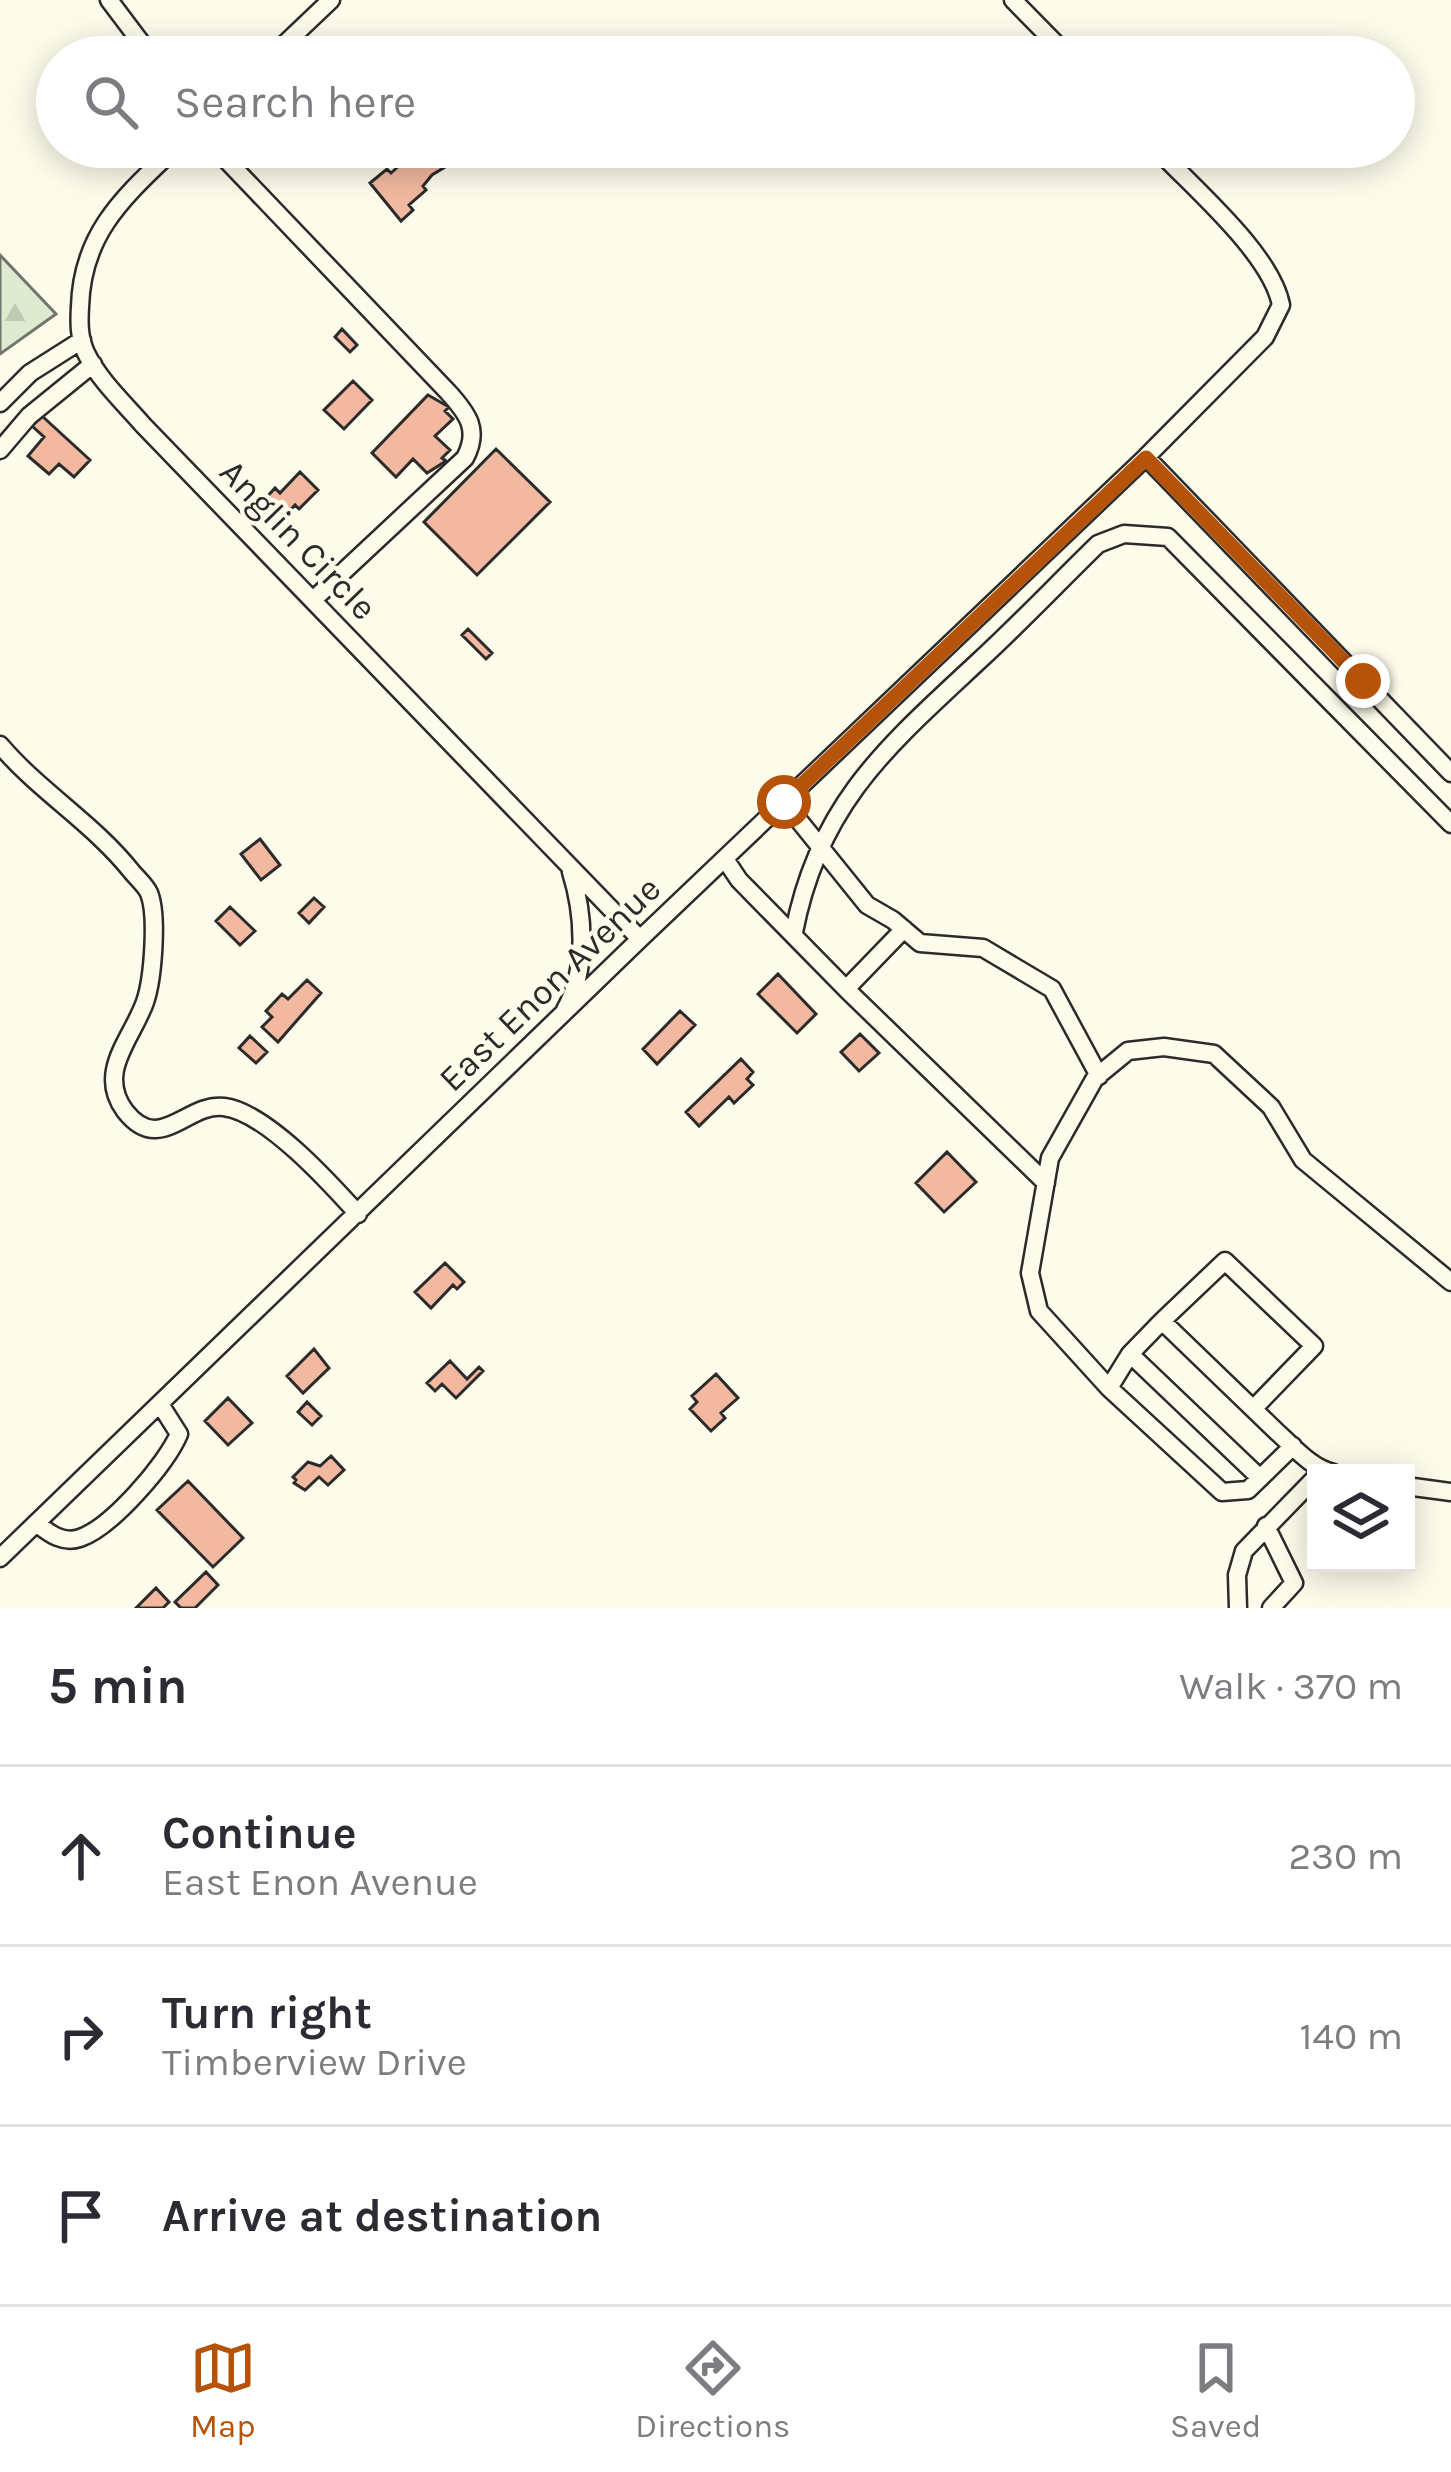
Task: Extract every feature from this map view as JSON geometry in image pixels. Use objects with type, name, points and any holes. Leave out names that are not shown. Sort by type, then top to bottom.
[{"type":"street","points":[[109,0],[136,36]]},
{"type":"street","points":[[293,36],[331,0]]},
{"type":"street","points":[[1013,0],[1048,36]]},
{"type":"street","name":"Anglin Circle","points":[[154,168],[103,225],[80,278],[82,340],[93,364],[143,425],[640,939]]},
{"type":"street","points":[[234,168],[448,392],[472,426],[465,458],[313,600]]},
{"type":"street","name":"East Enon Avenue","points":[[0,1558],[1146,458],[1265,337],[1281,305],[1279,292],[1243,242],[1174,168]]},
{"type":"street","points":[[0,403],[30,374],[82,340]]},
{"type":"street","points":[[0,450],[29,416],[93,364]]},
{"type":"street","points":[[1146,458],[1451,773]]},
{"type":"street","points":[[794,932],[818,846],[884,749],[1099,544],[1124,534],[1168,537],[1451,824]]},
{"type":"street","points":[[0,745],[23,772],[110,844],[149,894],[152,976],[146,1000],[112,1071],[124,1109],[138,1123],[155,1130],[208,1107],[228,1106],[281,1138],[358,1214]]},
{"type":"street","points":[[784,802],[867,904],[920,943],[983,948],[1052,989],[1099,1076]]},
{"type":"street","points":[[724,859],[846,988],[1046,1183]]},
{"type":"street","points":[[554,1026],[569,1003],[583,924],[569,865]]},
{"type":"street","points":[[846,988],[904,929]]},
{"type":"street","points":[[1294,1447],[1248,1490],[1222,1492],[1108,1388],[1039,1311],[1030,1274],[1050,1158],[1099,1076],[1128,1051],[1164,1047],[1214,1054],[1270,1107],[1303,1160],[1451,1282]]},
{"type":"street","points":[[1108,1388],[1130,1354],[1225,1261],[1313,1346],[1252,1409]]},
{"type":"street","points":[[1162,1322],[1313,1464]]},
{"type":"street","points":[[1130,1354],[1260,1478]]},
{"type":"street","points":[[36,1523],[58,1539],[80,1538],[127,1505],[172,1450],[179,1434],[160,1404]]},
{"type":"street","points":[[1415,1487],[1451,1492]]},
{"type":"street","points":[[1238,1608],[1237,1575],[1244,1551],[1307,1488]]},
{"type":"street","points":[[1266,1526],[1294,1583],[1271,1608]]},
{"type":"green space","points":[[0,255],[56,314],[0,354]]},
{"type":"building","points":[[397,168],[443,168],[423,186],[426,190],[409,205],[413,210],[401,221],[370,183],[387,169],[391,173]]},
{"type":"building","points":[[342,329],[357,345],[350,352],[335,337]]},
{"type":"building","points":[[353,381],[372,400],[344,429],[324,410]]},
{"type":"building","points":[[428,395],[449,407],[445,411],[453,419],[435,436],[450,450],[442,458],[446,461],[427,473],[413,459],[396,477],[372,453]]},
{"type":"building","points":[[42,416],[90,460],[74,477],[59,464],[49,474],[28,456],[44,437],[32,426]]},
{"type":"building","points":[[496,449],[550,502],[477,575],[424,522]]},
{"type":"building","points":[[300,472],[318,490],[285,516],[266,498],[275,488],[280,493]]},
{"type":"building","points":[[468,629],[492,653],[486,659],[462,635]]},
{"type":"building","points":[[260,839],[280,865],[261,880],[241,854]]},
{"type":"building","points":[[314,898],[324,907],[309,923],[299,913]]},
{"type":"building","points":[[230,907],[255,931],[240,945],[216,921]]},
{"type":"building","points":[[778,974],[816,1014],[797,1033],[758,994]]},
{"type":"building","points":[[307,980],[321,993],[278,1042],[262,1027],[272,1017],[266,1011],[282,994],[288,999]]},
{"type":"building","points":[[680,1011],[695,1025],[657,1064],[643,1049]]},
{"type":"building","points":[[860,1034],[879,1053],[859,1071],[841,1052]]},
{"type":"building","points":[[250,1036],[267,1052],[256,1063],[239,1048]]},
{"type":"building","points":[[741,1059],[753,1072],[747,1079],[753,1085],[734,1103],[729,1097],[699,1126],[686,1112]]},
{"type":"building","points":[[947,1152],[976,1182],[944,1212],[916,1183]]},
{"type":"building","points":[[445,1263],[464,1282],[457,1289],[453,1285],[431,1308],[415,1292]]},
{"type":"building","points":[[314,1349],[329,1368],[303,1393],[287,1376]]},
{"type":"building","points":[[450,1361],[467,1379],[479,1367],[483,1371],[456,1398],[442,1384],[435,1391],[427,1383]]},
{"type":"building","points":[[716,1374],[738,1398],[721,1413],[725,1418],[711,1431],[690,1409],[697,1402],[692,1396]]},
{"type":"building","points":[[228,1398],[252,1423],[228,1445],[205,1421]]},
{"type":"building","points":[[307,1402],[321,1416],[312,1425],[298,1412]]},
{"type":"building","points":[[331,1456],[344,1470],[328,1485],[319,1477],[305,1490],[294,1483],[293,1477],[308,1462],[320,1466]]},
{"type":"building","points":[[188,1481],[243,1538],[213,1567],[157,1510]]},
{"type":"building","points":[[206,1572],[218,1585],[195,1608],[181,1608],[175,1602]]},
{"type":"building","points":[[156,1588],[169,1602],[163,1608],[136,1608]]},
{"type":"route","points":[[784,802],[1146,458],[1363,681]]}]
